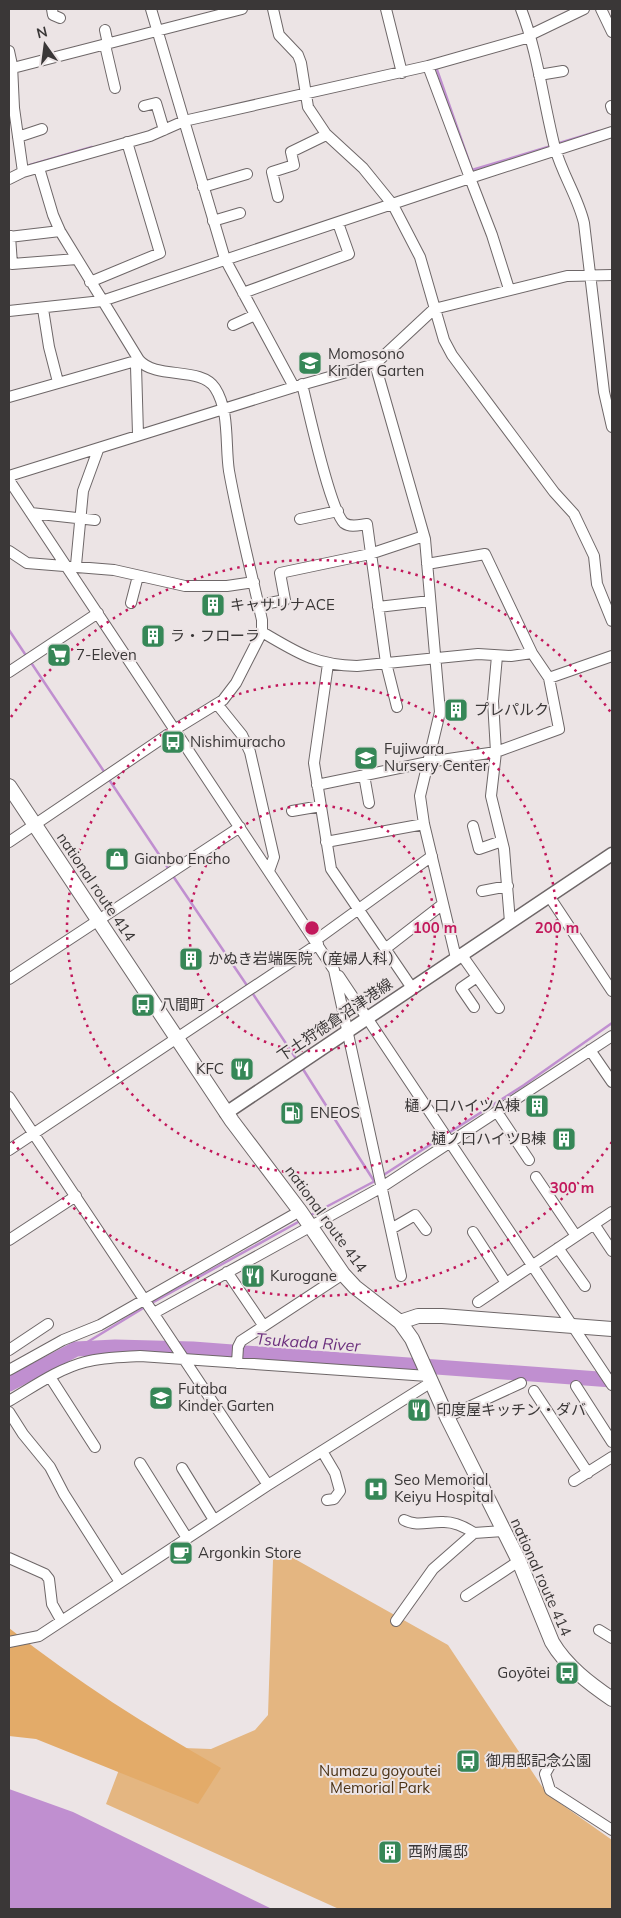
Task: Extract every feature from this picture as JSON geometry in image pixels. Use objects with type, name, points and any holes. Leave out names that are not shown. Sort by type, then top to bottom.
[{"type":"highway","name":"national route 414","points":[[9,786],[226,1113],[311,1226],[343,1274],[400,1322],[412,1339],[426,1374],[519,1561],[552,1642],[559,1654],[594,1686],[612,1699]]},
{"type":"highway","points":[[400,1322],[418,1316],[442,1316],[612,1329]]},
{"type":"main road","name":"下土狩徳倉沼津港線","points":[[226,1113],[612,854]]},
{"type":"street","points":[[52,9],[53,15],[60,18]]},
{"type":"street","points":[[151,9],[224,259],[298,386],[331,496],[338,511],[344,522],[353,526],[367,524],[386,663],[396,707]]},
{"type":"street","points":[[10,69],[236,9]]},
{"type":"street","points":[[274,9],[279,35],[298,55],[308,107],[326,135],[363,168],[393,205],[420,257],[444,340],[457,363],[554,492],[574,514],[594,556],[597,584],[612,621]]},
{"type":"street","points":[[386,9],[401,69]]},
{"type":"street","points":[[521,9],[530,36],[554,145],[581,210],[612,427]]},
{"type":"street","points":[[9,179],[23,169],[39,168],[127,142],[183,118],[401,69],[433,64],[530,36],[584,9]]},
{"type":"street","points":[[601,9],[612,32]]},
{"type":"street","points":[[105,30],[115,88]]},
{"type":"street","points":[[9,51],[23,169]]},
{"type":"street","points":[[433,64],[509,289]]},
{"type":"street","points":[[539,75],[563,71]]},
{"type":"street","points":[[144,106],[156,103],[163,125]]},
{"type":"street","points":[[18,137],[42,129]]},
{"type":"street","points":[[9,310],[43,309],[102,301],[224,259],[393,205],[470,178],[554,145],[612,132]]},
{"type":"street","points":[[278,196],[272,172],[294,165],[291,152],[326,135]]},
{"type":"street","points":[[90,282],[160,253],[127,142]]},
{"type":"street","points":[[9,842],[175,730],[223,700],[236,683],[262,632],[259,605],[229,470],[223,409],[215,388],[203,379],[147,367],[139,360],[60,231],[53,215],[39,168]]},
{"type":"street","points":[[203,187],[246,174]]},
{"type":"street","points":[[213,221],[240,212]]},
{"type":"street","points":[[243,293],[350,254],[338,223]]},
{"type":"street","points":[[60,231],[9,237],[12,264],[76,258]]},
{"type":"street","points":[[9,476],[98,450],[138,434],[375,364],[434,309],[567,276],[612,275]]},
{"type":"street","points":[[43,309],[49,347],[58,382]]},
{"type":"street","points":[[233,325],[255,315]]},
{"type":"street","points":[[9,397],[139,360]]},
{"type":"street","points":[[138,434],[136,366],[139,360]]},
{"type":"street","points":[[375,364],[424,536],[427,564],[440,712],[420,796],[424,824],[443,904],[459,956],[478,977],[500,1008]]},
{"type":"street","points":[[71,564],[86,478],[98,450]]},
{"type":"street","points":[[9,480],[71,564],[98,613],[175,730],[612,1385]]},
{"type":"street","points":[[300,519],[338,511]]},
{"type":"street","points":[[31,512],[95,520]]},
{"type":"street","points":[[259,605],[284,600],[280,573],[370,554],[424,536]]},
{"type":"street","points":[[9,551],[27,562],[71,564],[114,570],[194,587],[254,582]]},
{"type":"street","points":[[317,784],[428,762],[496,752],[560,729],[549,678],[532,653],[485,554],[427,564]]},
{"type":"street","points":[[131,603],[138,576]]},
{"type":"street","points":[[378,607],[430,601]]},
{"type":"street","points":[[9,672],[98,613]]},
{"type":"street","points":[[262,632],[304,657],[328,664],[357,666],[435,657],[478,654],[497,656],[532,653]]},
{"type":"street","points":[[497,656],[493,701],[496,752],[491,796],[502,842],[508,886],[510,922]]},
{"type":"street","points":[[549,678],[612,656]]},
{"type":"street","points":[[328,664],[314,763],[331,869],[412,988]]},
{"type":"street","points":[[217,704],[238,729],[250,752],[274,857],[269,871]]},
{"type":"street","points":[[364,775],[369,803]]},
{"type":"street","points":[[292,811],[321,806]]},
{"type":"street","points":[[326,842],[424,824]]},
{"type":"street","points":[[473,826],[479,848],[502,842]]},
{"type":"street","points":[[9,979],[240,827]]},
{"type":"street","points":[[9,1150],[244,993],[317,942],[432,856]]},
{"type":"street","points":[[482,891],[508,886]]},
{"type":"street","points":[[549,896],[612,991]]},
{"type":"street","points":[[385,948],[443,904]]},
{"type":"street","points":[[334,970],[401,1276]]},
{"type":"street","points":[[474,1007],[461,988],[478,977]]},
{"type":"street","points":[[154,1314],[382,1187],[612,1036]]},
{"type":"street","points":[[590,1050],[612,1082]]},
{"type":"street","points":[[9,1097],[268,1485]]},
{"type":"street","points":[[497,1112],[529,1160]]},
{"type":"street","points":[[536,1177],[576,1236]]},
{"type":"street","points":[[9,1240],[76,1196]]},
{"type":"street","points":[[9,1370],[63,1340],[100,1325],[300,1211]]},
{"type":"street","points":[[478,1302],[612,1212]]},
{"type":"street","points":[[391,1229],[415,1215],[426,1230]]},
{"type":"street","points":[[594,1224],[612,1251]]},
{"type":"street","points":[[473,1232],[506,1283]]},
{"type":"street","points":[[558,1248],[585,1286]]},
{"type":"street","points":[[228,1272],[263,1325]]},
{"type":"street","points":[[237,1361],[238,1347],[241,1341],[343,1274]]},
{"type":"street","points":[[9,1350],[48,1324]]},
{"type":"street","points":[[9,1401],[50,1377],[86,1361],[140,1356],[182,1357],[426,1374]]},
{"type":"street","points":[[9,1642],[39,1636],[322,1451],[426,1374]]},
{"type":"street","points":[[50,1377],[95,1447]]},
{"type":"street","points":[[447,1417],[521,1384]]},
{"type":"street","points":[[576,1386],[612,1442]]},
{"type":"street","points":[[534,1391],[588,1473]]},
{"type":"street","points":[[9,1412],[23,1434],[50,1467],[64,1494],[120,1582]]},
{"type":"street","points":[[322,1451],[335,1474],[340,1491],[334,1499],[327,1500]]},
{"type":"street","points":[[574,1482],[612,1456]]},
{"type":"street","points":[[140,1463],[187,1538]]},
{"type":"street","points":[[182,1468],[214,1520]]},
{"type":"street","points":[[404,1520],[412,1524],[445,1522],[461,1525],[474,1533],[503,1531]]},
{"type":"street","points":[[396,1621],[433,1569],[474,1533]]},
{"type":"street","points":[[9,1558],[45,1574],[49,1579],[52,1604],[61,1620]]},
{"type":"street","points":[[466,1596],[519,1561]]},
{"type":"street","points":[[599,1630],[612,1638]]},
{"type":"street","points":[[550,1765],[545,1774],[550,1790],[612,1830]]},
{"type":"green space","name":"Numazu goyoutei Memorial Park","points":[[286,1554],[448,1645],[547,1794],[612,1840],[612,1909],[339,1909],[106,1804],[128,1746],[211,1749],[255,1730],[268,1715],[273,1560]]},
{"type":"shaded area","points":[[9,1628],[34,1648],[112,1702],[221,1768],[198,1804],[36,1739],[9,1736]]},
{"type":"shaded area","points":[[9,1789],[73,1812],[272,1909],[9,1909]]},
{"type":"waterway","points":[[436,67],[472,170],[551,146]]},
{"type":"waterway","points":[[556,144],[599,131]]},
{"type":"waterway","points":[[30,165],[92,147]]},
{"type":"waterway","points":[[9,630],[27,657]]},
{"type":"waterway","points":[[30,661],[105,773]]},
{"type":"waterway","points":[[108,778],[170,871]]},
{"type":"waterway","points":[[173,876],[248,987]]},
{"type":"waterway","points":[[251,991],[297,1060]]},
{"type":"waterway","points":[[447,1134],[524,1085],[612,1023]]},
{"type":"waterway","points":[[301,1066],[374,1181]]},
{"type":"waterway","points":[[382,1176],[442,1137]]},
{"type":"waterway","points":[[309,1216],[375,1181]]},
{"type":"waterway","points":[[150,1304],[300,1221]]},
{"type":"waterway","points":[[76,1349],[145,1307]]},
{"type":"waterway","name":"Tsukada River","points":[[9,1384],[76,1349],[115,1347],[193,1349],[612,1380]]},
{"type":"place","name":"Momosono Kinder Garten","points":[[310,363]]},
{"type":"place","name":"キャサリナACE","points":[[213,605]]},
{"type":"place","name":"ラ・フローラ","points":[[153,636]]},
{"type":"place","name":"7-Eleven","points":[[59,655]]},
{"type":"place","name":"プレパルク","points":[[456,710]]},
{"type":"place","name":"Nishimuracho","points":[[173,742]]},
{"type":"place","name":"Fujiwara Nursery Center","points":[[366,758]]},
{"type":"place","name":"Gianbo Encho","points":[[117,859]]},
{"type":"place","name":"かぬき岩端医院（産婦人科）","points":[[191,959]]},
{"type":"place","name":"八間町","points":[[143,1005]]},
{"type":"place","name":"KFC","points":[[242,1069]]},
{"type":"place","name":"樋ノ口ハイツA棟","points":[[537,1106]]},
{"type":"place","name":"ENEOS","points":[[292,1113]]},
{"type":"place","name":"樋ノ口ハイツB棟","points":[[564,1139]]},
{"type":"place","name":"Kurogane","points":[[253,1276]]},
{"type":"place","name":"Futaba Kinder Garten","points":[[161,1398]]},
{"type":"place","name":"印度屋キッチン・ダバ","points":[[419,1410]]},
{"type":"place","name":"Seo Memorial Keiyu Hospital","points":[[376,1489]]},
{"type":"place","name":"Argonkin Store","points":[[181,1553]]},
{"type":"place","name":"Goyōtei","points":[[567,1673]]},
{"type":"place","name":"御用邸記念公園","points":[[468,1761]]},
{"type":"place","name":"西附属邸","points":[[390,1852]]}]
